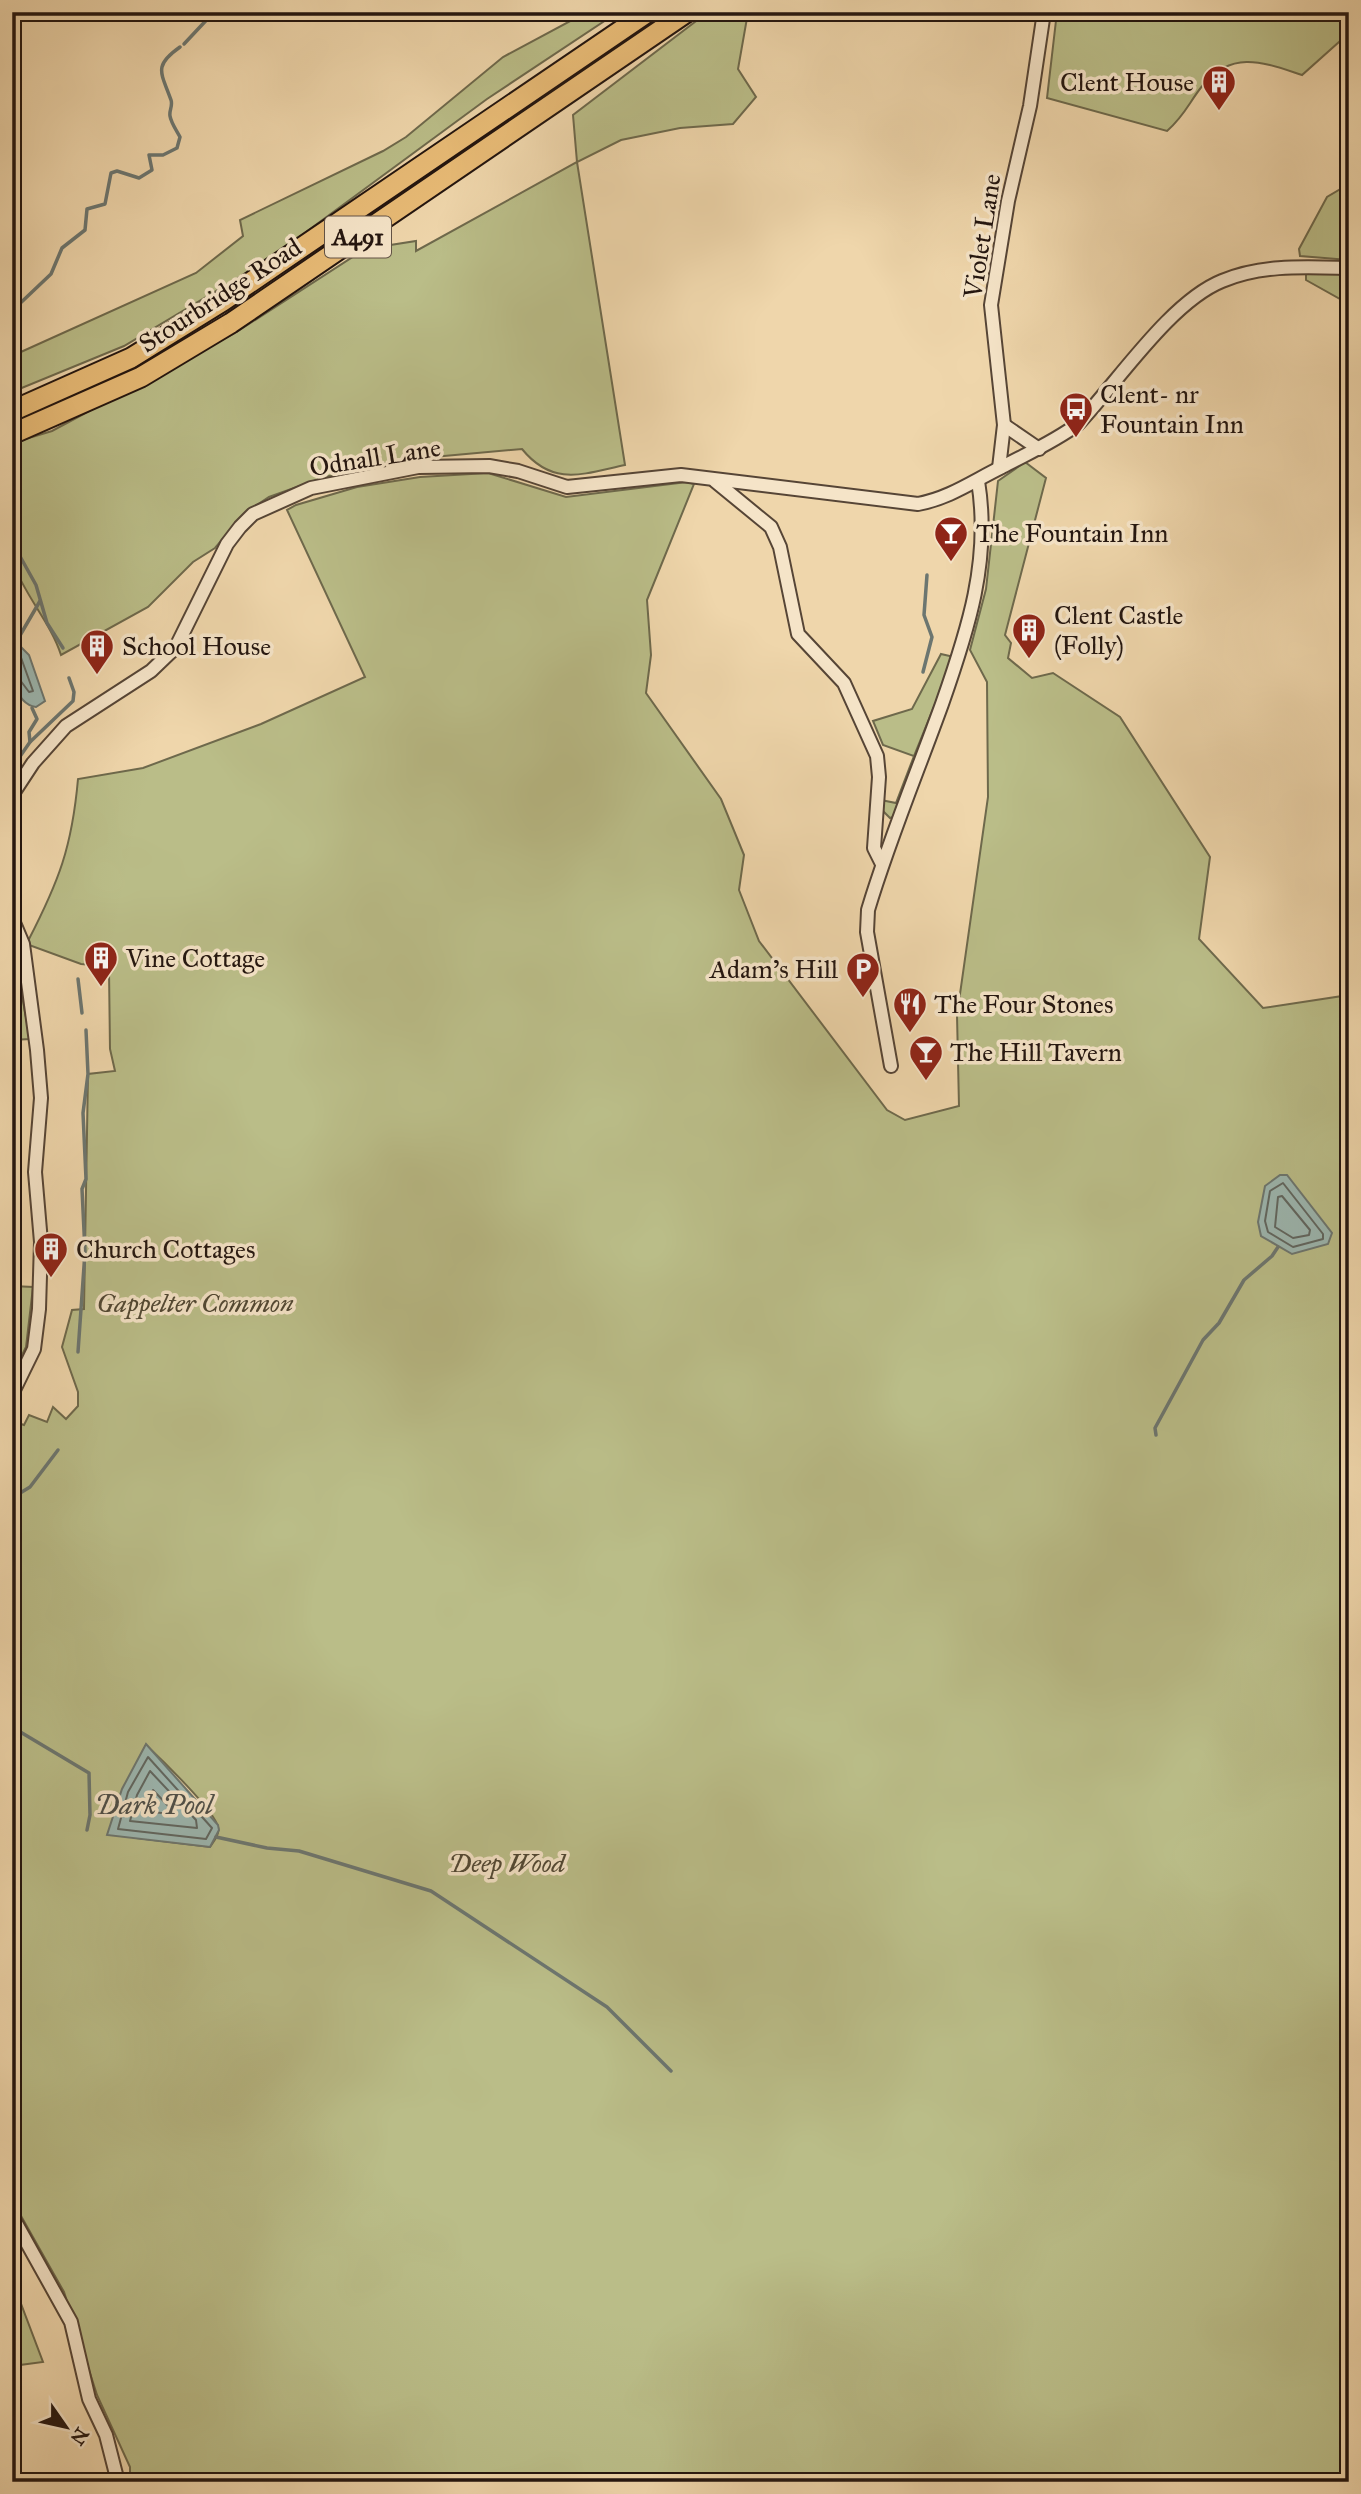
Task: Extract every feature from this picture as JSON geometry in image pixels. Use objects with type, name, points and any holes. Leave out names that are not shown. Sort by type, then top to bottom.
[{"type":"highway","name":"Stourbridge Road","points":[[12,411],[131,358],[223,301],[648,12]]},
{"type":"highway","name":"Stourbridge Road","points":[[12,434],[141,377],[231,323],[687,12]]},
{"type":"street","name":"Violet Lane","points":[[999,468],[1004,425],[991,305],[1008,201],[1030,106],[1044,12]]},
{"type":"street","name":"Odnall Lane","points":[[12,795],[33,763],[66,726],[151,671],[176,647],[227,544],[253,514],[285,498],[311,488],[418,467],[489,466],[518,471],[567,487],[681,475],[918,504],[944,498],[978,481],[1039,449],[1078,424],[1170,318],[1219,282],[1242,274],[1288,267],[1349,268]]},
{"type":"street","points":[[1004,425],[1039,449]]},
{"type":"street","points":[[715,481],[771,527],[780,547],[798,634],[844,683],[877,756],[879,777],[874,848],[882,864]]},
{"type":"street","points":[[891,1066],[867,932],[868,910],[882,864],[970,622],[980,567],[984,518],[978,481]]},
{"type":"street","points":[[876,818],[898,822]]},
{"type":"street","points":[[12,918],[23,944],[41,1098],[36,1172],[41,1242],[39,1309],[34,1349],[12,1394]]},
{"type":"street","points":[[12,2216],[71,2322],[89,2399],[106,2435],[118,2482]]},
{"type":"green space","points":[[587,12],[618,12],[487,99],[268,260],[124,346],[12,392],[12,356],[196,273],[243,236],[240,220],[383,151],[406,137],[503,57]]},
{"type":"green space","points":[[708,12],[755,12],[747,18],[738,69],[756,97],[733,124],[680,128],[621,140],[577,162],[573,115]]},
{"type":"green space","points":[[1057,12],[1349,12],[1349,33],[1302,75],[1262,63],[1238,63],[1226,67],[1203,85],[1167,131],[1047,98]]},
{"type":"green space","points":[[577,162],[625,465],[569,475],[545,469],[522,449],[400,460],[325,477],[269,497],[245,513],[215,548],[193,562],[148,607],[61,655],[13,563],[10,523],[12,443],[52,431],[235,333],[365,249],[416,241],[416,251]]},
{"type":"green space","points":[[1349,184],[1349,260],[1300,256],[1299,249],[1327,197]]},
{"type":"green space","points":[[1349,271],[1349,304],[1306,280],[1306,273]]},
{"type":"green space","points":[[1025,462],[1046,478],[1005,635],[1011,643],[1008,658],[1032,678],[1053,673],[1120,717],[1210,857],[1199,939],[1263,1008],[1349,995],[1349,2482],[130,2482],[130,2467],[97,2395],[64,2292],[12,2200],[12,1421],[24,1425],[29,1415],[47,1422],[53,1407],[66,1419],[78,1406],[78,1392],[62,1347],[72,1310],[84,1309],[88,1074],[115,1071],[110,1049],[109,970],[103,966],[81,964],[29,945],[28,941],[56,881],[68,844],[78,779],[143,768],[261,724],[365,677],[287,510],[296,505],[357,487],[420,477],[488,473],[566,497],[687,482],[694,484],[647,600],[651,655],[646,693],[721,799],[744,855],[739,890],[759,941],[887,1110],[905,1120],[959,1106],[957,1015],[988,797],[987,682],[970,650],[986,589],[998,481]],"holes":[[[146,1745],[198,1797],[215,1819],[218,1832],[210,1847],[137,1838],[117,1803]]]},
{"type":"green space","points":[[941,654],[954,657],[914,756],[883,745],[873,721],[912,709]]},
{"type":"green space","points":[[914,756],[919,759],[893,817],[890,818],[882,810],[881,800],[896,803]]},
{"type":"green space","points":[[12,942],[30,1039],[12,1040]]},
{"type":"green space","points":[[12,1286],[33,1287],[26,1347],[12,1375]]},
{"type":"green space","points":[[12,2280],[43,2362],[12,2366]]},
{"type":"water","points":[[19,645],[29,655],[45,701],[36,707],[28,704],[17,691],[12,646]]},
{"type":"water","points":[[1280,1175],[1287,1175],[1332,1233],[1328,1244],[1292,1254],[1261,1236],[1258,1222],[1265,1186]]},
{"type":"water","name":"Dark Pool","points":[[146,1744],[218,1825],[219,1830],[210,1847],[107,1835],[122,1789]]},
{"type":"waterway","points":[[184,44],[214,12]]},
{"type":"waterway","points":[[12,311],[51,274],[62,248],[85,230],[87,209],[105,204],[111,173],[117,171],[139,178],[152,170],[149,155],[163,155],[177,148],[180,137],[171,119],[171,102],[162,70],[166,59],[180,47]]},
{"type":"waterway","points":[[12,542],[36,585],[47,623],[63,648]]},
{"type":"waterway","points":[[923,672],[932,637],[924,615],[927,575]]},
{"type":"waterway","points":[[15,644],[40,601]]},
{"type":"waterway","points":[[12,768],[30,742],[73,701],[74,692],[69,678]]},
{"type":"waterway","points":[[30,742],[29,732],[37,719],[32,708]]},
{"type":"waterway","points":[[78,979],[82,1013]]},
{"type":"waterway","points":[[78,1352],[85,1252],[82,1189],[86,1179],[83,1113],[88,1074],[86,1030]]},
{"type":"waterway","points":[[1156,1435],[1155,1428],[1203,1340],[1219,1323],[1244,1280],[1272,1256],[1278,1247]]},
{"type":"waterway","points":[[12,1498],[30,1487],[58,1450]]},
{"type":"waterway","points":[[12,1727],[89,1773],[90,1815],[87,1830]]},
{"type":"waterway","points":[[216,1837],[267,1848],[299,1851],[431,1891],[607,2007],[671,2071]]},
{"type":"place","name":"Clent House","points":[[1219,112]]},
{"type":"place","name":"Clent- nr Fountain Inn","points":[[1076,439]]},
{"type":"place","name":"The Fountain Inn","points":[[951,563]]},
{"type":"place","name":"Clent Castle (Folly)","points":[[1029,660]]},
{"type":"place","name":"School House","points":[[97,676]]},
{"type":"place","name":"Vine Cottage","points":[[101,988]]},
{"type":"place","name":"Adam's Hill","points":[[863,999]]},
{"type":"place","name":"The Four Stones","points":[[910,1034]]},
{"type":"place","name":"The Hill Tavern","points":[[926,1082]]},
{"type":"place","name":"Church Cottages","points":[[51,1279]]},
{"type":"park label","name":"Gappelter Common","points":[[195,1303]]},
{"type":"park label","name":"Deep Wood","points":[[507,1863]]}]
